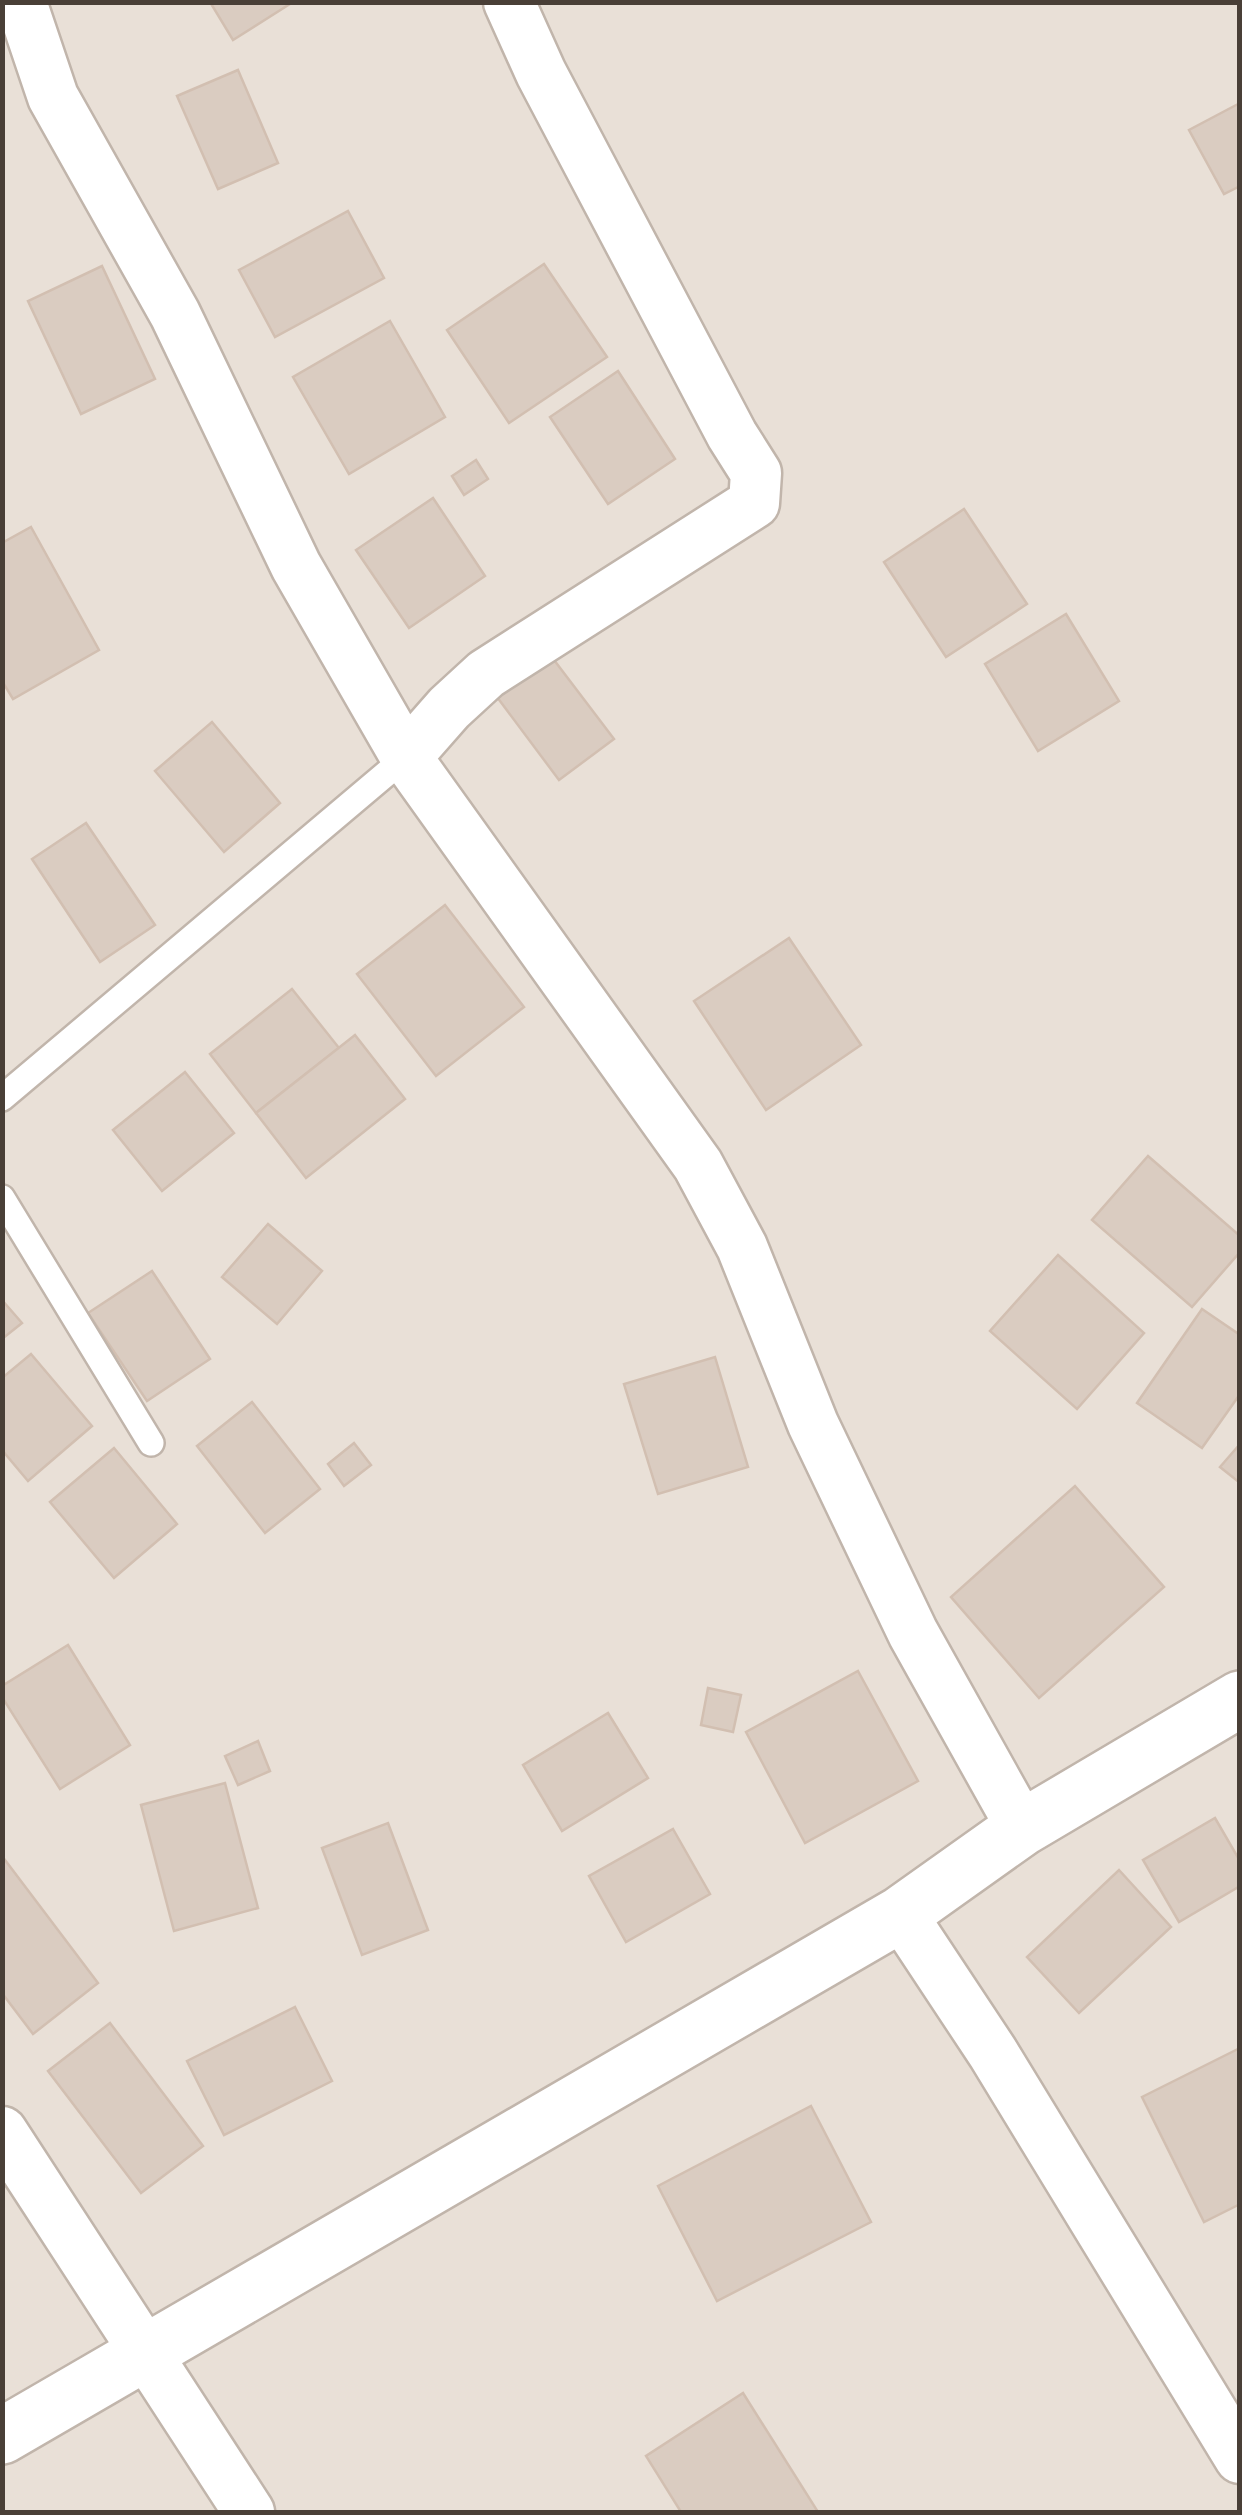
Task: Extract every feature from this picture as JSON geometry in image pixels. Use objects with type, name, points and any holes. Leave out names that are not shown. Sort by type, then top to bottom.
[{"type":"street","points":[[21,2],[52,97],[176,314],[296,566],[406,757],[698,1165],[742,1247],[813,1424],[913,1633],[1022,1828]]},
{"type":"street","points":[[406,757],[449,708],[486,674],[754,502],[756,473],[732,435],[559,108],[508,2]]},
{"type":"street","points":[[2,2436],[901,1914],[1022,1828],[1240,1699]]},
{"type":"street","points":[[901,1914],[993,2052],[1240,2458]]},
{"type":"street","points":[[2,2132],[249,2512]]},
{"type":"lane","points":[[2,1098],[406,757]]},
{"type":"lane","points":[[2,1198],[151,1444]]},
{"type":"shaded area","points":[[3,3],[1239,3],[1239,2512],[3,2512]]},
{"type":"building","points":[[210,2],[293,2],[233,40]]},
{"type":"building","points":[[238,70],[278,163],[218,189],[177,96]]},
{"type":"building","points":[[1240,103],[1240,186],[1224,194],[1189,130]]},
{"type":"building","points":[[348,211],[384,278],[275,337],[239,270]]},
{"type":"building","points":[[544,264],[607,357],[509,423],[447,330]]},
{"type":"building","points":[[102,266],[155,379],[81,414],[28,301]]},
{"type":"building","points":[[390,321],[445,417],[349,474],[293,377]]},
{"type":"building","points":[[618,371],[675,459],[608,504],[550,417]]},
{"type":"building","points":[[476,460],[488,479],[464,495],[452,476]]},
{"type":"building","points":[[433,498],[485,576],[409,628],[356,550]]},
{"type":"building","points":[[964,509],[1027,604],[946,657],[884,562]]},
{"type":"building","points":[[31,527],[99,650],[13,699],[2,681],[2,543]]},
{"type":"building","points":[[1066,614],[1119,701],[1038,751],[985,664]]},
{"type":"building","points":[[551,656],[614,739],[559,780],[497,697]]},
{"type":"building","points":[[212,722],[280,803],[224,852],[155,771]]},
{"type":"building","points":[[86,823],[155,925],[100,962],[32,859]]},
{"type":"building","points":[[445,905],[524,1007],[436,1076],[357,974]]},
{"type":"building","points":[[789,938],[861,1045],[766,1110],[694,1001]]},
{"type":"building","points":[[292,989],[339,1048],[256,1113],[210,1054]]},
{"type":"building","points":[[355,1035],[405,1099],[306,1178],[256,1113]]},
{"type":"building","points":[[185,1072],[234,1133],[162,1191],[113,1130]]},
{"type":"building","points":[[1148,1156],[1240,1236],[1240,1252],[1192,1307],[1092,1220]]},
{"type":"building","points":[[268,1224],[322,1271],[277,1324],[222,1277]]},
{"type":"building","points":[[1058,1255],[1144,1333],[1077,1409],[990,1331]]},
{"type":"building","points":[[152,1271],[210,1359],[147,1401],[88,1313]]},
{"type":"building","points":[[2,1300],[22,1323],[2,1339]]},
{"type":"building","points":[[1202,1309],[1240,1335],[1240,1394],[1202,1448],[1137,1403]]},
{"type":"building","points":[[31,1354],[92,1426],[28,1481],[2,1450],[2,1378]]},
{"type":"building","points":[[715,1357],[748,1467],[658,1494],[624,1384]]},
{"type":"building","points":[[252,1402],[320,1489],[265,1533],[197,1446]]},
{"type":"building","points":[[354,1443],[371,1465],[344,1486],[328,1464]]},
{"type":"building","points":[[1240,1444],[1240,1483],[1220,1467]]},
{"type":"building","points":[[114,1448],[177,1524],[114,1578],[50,1502]]},
{"type":"building","points":[[1075,1486],[1164,1587],[1039,1698],[951,1597]]},
{"type":"building","points":[[68,1645],[130,1745],[60,1789],[2,1697],[2,1686]]},
{"type":"building","points":[[858,1671],[918,1781],[805,1843],[746,1732]]},
{"type":"building","points":[[708,1688],[741,1695],[733,1732],[701,1725]]},
{"type":"building","points":[[608,1713],[648,1778],[562,1831],[523,1765]]},
{"type":"building","points":[[258,1741],[270,1771],[238,1785],[225,1756]]},
{"type":"building","points":[[225,1783],[258,1908],[174,1931],[141,1805]]},
{"type":"building","points":[[1215,1818],[1240,1861],[1240,1886],[1179,1922],[1143,1860]]},
{"type":"building","points":[[388,1823],[428,1930],[362,1955],[322,1848]]},
{"type":"building","points":[[673,1829],[710,1894],[626,1942],[589,1876]]},
{"type":"building","points":[[2,1856],[98,1983],[33,2034],[2,1993]]},
{"type":"building","points":[[1119,1870],[1171,1927],[1079,2013],[1027,1957]]},
{"type":"building","points":[[295,2007],[332,2081],[224,2135],[187,2061]]},
{"type":"building","points":[[110,2023],[203,2146],[141,2193],[48,2071]]},
{"type":"building","points":[[1240,2048],[1240,2204],[1204,2222],[1142,2097]]},
{"type":"building","points":[[811,2106],[871,2222],[717,2301],[658,2186]]},
{"type":"building","points":[[743,2393],[818,2512],[681,2512],[646,2456]]}]
